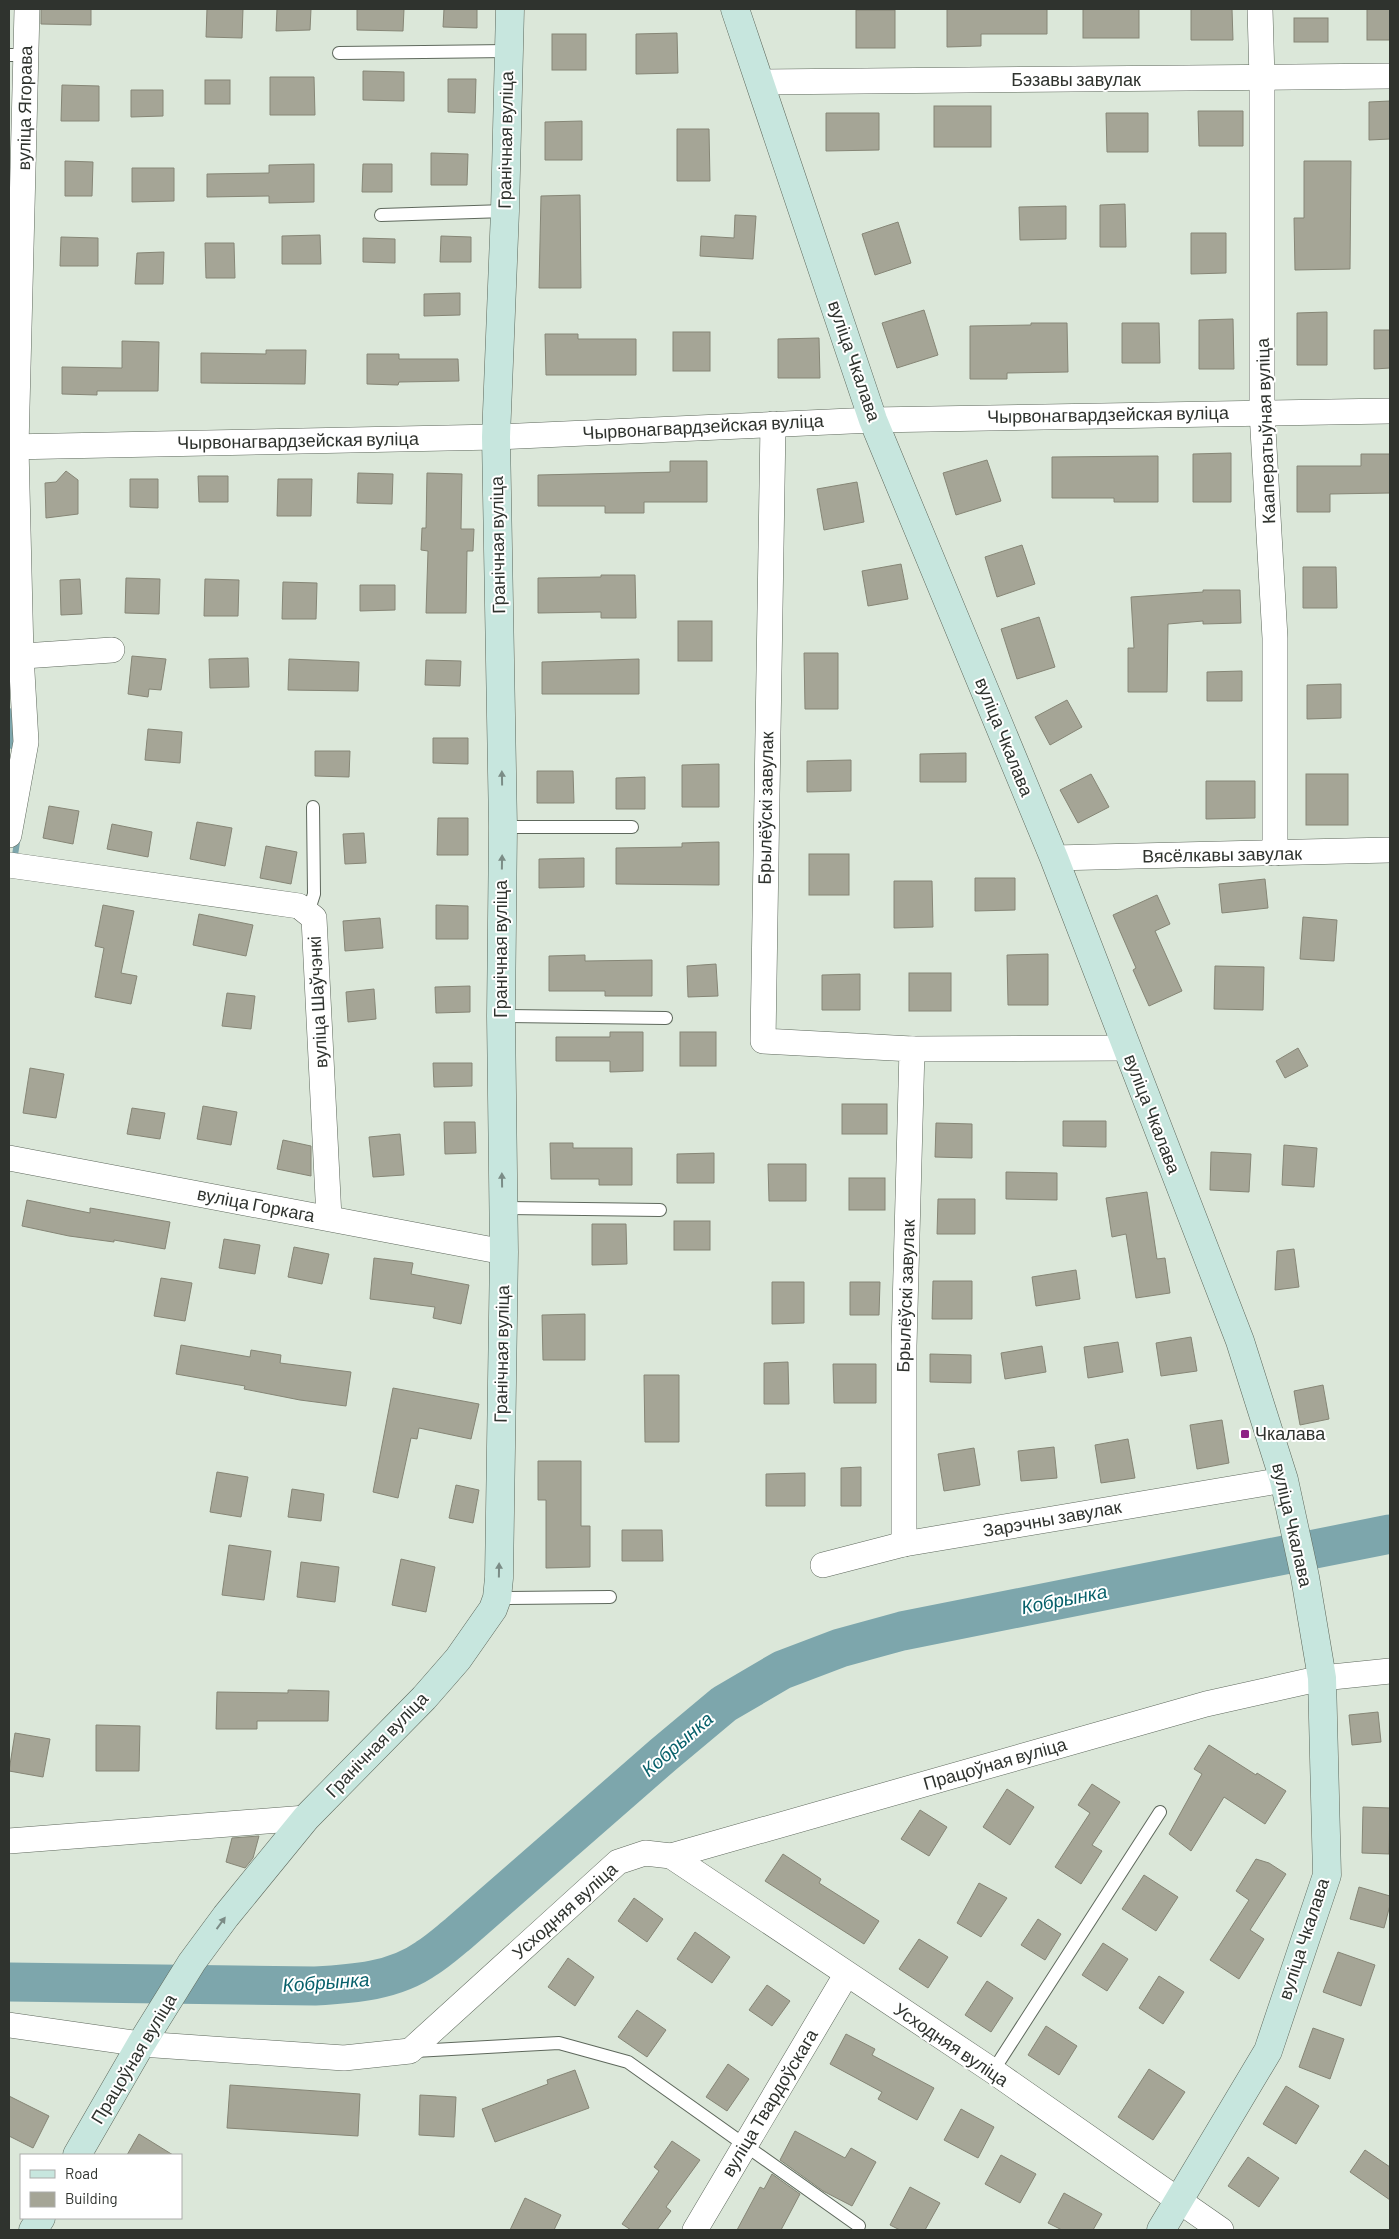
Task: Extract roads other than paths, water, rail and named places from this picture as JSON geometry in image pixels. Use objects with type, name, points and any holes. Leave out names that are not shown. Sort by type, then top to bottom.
[{"type":"main road","name":"Гранічная вуліца","points":[[192,1962],[226,1916],[306,1818],[455,1664],[484,1622],[497,1598],[499,1578],[504,1252],[501,1016],[502,827],[496,437],[505,211],[510,9]]},
{"type":"main road","name":"вуліца Чкалава","points":[[736,9],[762,82],[872,420],[1054,858],[1240,1341],[1284,1480],[1305,1577],[1322,1678],[1326,1875],[1268,2051],[1161,2230]]},
{"type":"main road","name":"Працоўная вуліца","points":[[78,2154],[141,2044],[192,1962]]},
{"type":"main road","points":[[34,2230],[40,2219]]},
{"type":"street","name":"вуліца Ягорава","points":[[12,447],[18,55],[27,9]]},
{"type":"street","name":"Кааператыўная вуліца","points":[[1260,9],[1262,79],[1262,412],[1275,638],[1275,853]]},
{"type":"street","name":"Бэзавы завулак","points":[[762,82],[1262,79],[1390,76]]},
{"type":"street","name":"Чырвонагвардзейская вуліца","points":[[12,447],[496,437],[872,420],[1390,411]]},
{"type":"street","name":"Брылёўскі завулак","points":[[772,424],[763,1042],[912,1049],[1127,1048]]},
{"type":"street","points":[[9,835],[26,742],[15,656],[12,447]]},
{"type":"street","points":[[15,656],[112,650]]},
{"type":"street","name":"Вясёлкавы завулак","points":[[1054,858],[1390,850]]},
{"type":"street","name":"вуліца Шаўчэнкі","points":[[9,865],[299,906],[314,918],[329,1218]]},
{"type":"street","name":"Брылёўскі завулак","points":[[904,1544],[904,1346],[912,1049]]},
{"type":"street","name":"вуліца Горкага","points":[[9,1158],[504,1252]]},
{"type":"street","name":"Зарэчны завулак","points":[[823,1565],[904,1544],[1284,1480]]},
{"type":"street","name":"Працоўная вуліца","points":[[671,1856],[1206,1704],[1322,1678],[1390,1671]]},
{"type":"street","points":[[9,1841],[306,1818]]},
{"type":"street","name":"Усходняя вуліца","points":[[410,2051],[618,1862],[645,1853],[671,1856],[846,1975],[993,2071],[1221,2230]]},
{"type":"street","name":"вуліца Твардоўскага","points":[[694,2230],[846,1975]]},
{"type":"street","points":[[9,2024],[141,2044],[344,2058],[410,2051]]},
{"type":"lane","points":[[339,52],[508,51]]},
{"type":"lane","points":[[381,215],[505,211]]},
{"type":"lane","points":[[308,913],[314,894],[313,807]]},
{"type":"lane","points":[[502,827],[632,827]]},
{"type":"lane","points":[[501,1016],[666,1018]]},
{"type":"lane","points":[[503,1208],[660,1210]]},
{"type":"lane","points":[[497,1598],[610,1597]]},
{"type":"lane","points":[[993,2071],[1160,1812]]},
{"type":"lane","points":[[410,2051],[559,2043],[628,2062],[859,2226]]},
{"type":"waterway","points":[[9,711],[12,746]]},
{"type":"waterway","points":[[15,855],[18,836]]},
{"type":"waterway","name":"Кобрынка","points":[[9,1982],[315,1986],[373,1980],[401,1972],[415,1966],[458,1934],[724,1704],[782,1670],[840,1648],[902,1631],[1390,1534]]},
{"type":"place","name":"Чкалава","points":[[1245,1434]]}]
